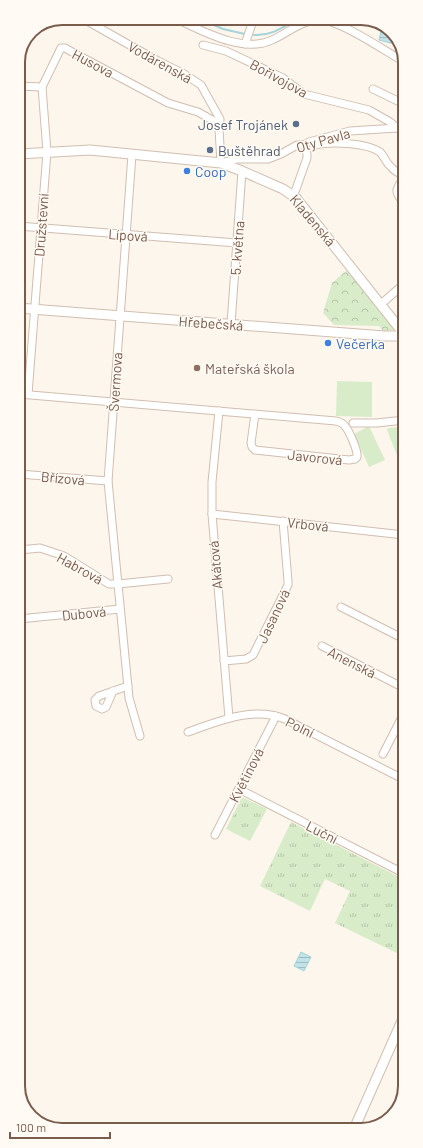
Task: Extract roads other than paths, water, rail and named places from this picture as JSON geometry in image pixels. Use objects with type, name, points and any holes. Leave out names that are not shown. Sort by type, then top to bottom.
[{"type":"street","name":"Vodárenská","points":[[94,25],[184,74],[201,85],[219,117],[221,164]]},
{"type":"street","points":[[190,25],[230,42],[245,44],[268,42],[301,25]]},
{"type":"street","points":[[245,44],[252,25]]},
{"type":"street","points":[[336,25],[398,58]]},
{"type":"street","points":[[226,50],[230,42]]},
{"type":"street","name":"Bořivojova","points":[[203,45],[226,50],[285,79],[302,93],[369,110],[398,128]]},
{"type":"street","name":"Husova","points":[[46,152],[42,87],[61,48],[65,48],[168,103],[201,114],[214,121],[219,129]]},
{"type":"street","points":[[25,86],[42,87]]},
{"type":"street","points":[[373,88],[398,101]]},
{"type":"street","name":"Oty Pavla","points":[[221,164],[237,159],[268,159],[297,145],[304,145],[309,142],[350,131],[398,130]]},
{"type":"street","points":[[293,194],[307,156],[304,145],[310,146],[330,142],[372,148],[380,153],[391,167],[398,172]]},
{"type":"street","name":"Kladenská","points":[[25,154],[90,150],[221,164],[242,171],[293,194],[398,327]]},
{"type":"street","name":"Družstevní","points":[[28,394],[46,152]]},
{"type":"street","name":"Švermova","points":[[120,609],[108,481],[132,155]]},
{"type":"street","name":"5. května","points":[[231,324],[242,171]]},
{"type":"street","points":[[398,186],[396,192],[398,195]]},
{"type":"street","name":"Lípová","points":[[25,227],[237,243]]},
{"type":"street","points":[[381,304],[398,289]]},
{"type":"street","name":"Hřebečská","points":[[25,309],[385,336],[398,335]]},
{"type":"street","name":"Javorová","points":[[28,394],[114,401],[219,411],[254,414],[340,422],[346,427],[357,451],[357,457],[349,460],[255,450],[251,443],[254,414]]},
{"type":"street","name":"Akátová","points":[[219,411],[212,482],[212,514],[229,718]]},
{"type":"street","points":[[352,423],[377,423],[398,421]]},
{"type":"street","name":"Břízová","points":[[25,474],[108,481]]},
{"type":"street","name":"Vrbová","points":[[212,514],[398,534]]},
{"type":"street","name":"Jasanová","points":[[224,661],[246,659],[253,656],[288,586],[283,521]]},
{"type":"street","name":"Habrová","points":[[25,549],[43,549],[66,558],[106,582],[118,584]]},
{"type":"street","points":[[118,584],[168,579]]},
{"type":"street","points":[[341,607],[398,636]]},
{"type":"street","name":"Dubová","points":[[25,618],[120,609],[130,703],[140,736]]},
{"type":"street","name":"Anenská","points":[[322,646],[398,685]]},
{"type":"street","points":[[113,691],[128,686]]},
{"type":"street","name":"Polní","points":[[188,732],[229,718],[255,714],[276,716],[398,777]]},
{"type":"street","name":"Květinová","points":[[215,835],[276,716]]},
{"type":"street","points":[[383,754],[398,725]]},
{"type":"street","name":"Luční","points":[[239,789],[398,870]]},
{"type":"street","points":[[356,1123],[398,1030]]},
{"type":"water","points":[[381,31],[393,44],[379,40]]},
{"type":"water","points":[[301,952],[311,957],[304,971],[294,966]]},
{"type":"waterway","points":[[214,25],[223,29],[245,34]]},
{"type":"waterway","points":[[254,35],[266,34],[287,25]]},
{"type":"place","name":"Josef Trojánek","points":[[296,124]]},
{"type":"place","name":"Buštěhrad","points":[[210,150]]},
{"type":"place","name":"Coop","points":[[187,171]]},
{"type":"place","name":"Večerka","points":[[328,343]]},
{"type":"place","name":"Mateřská škola","points":[[197,368]]}]
